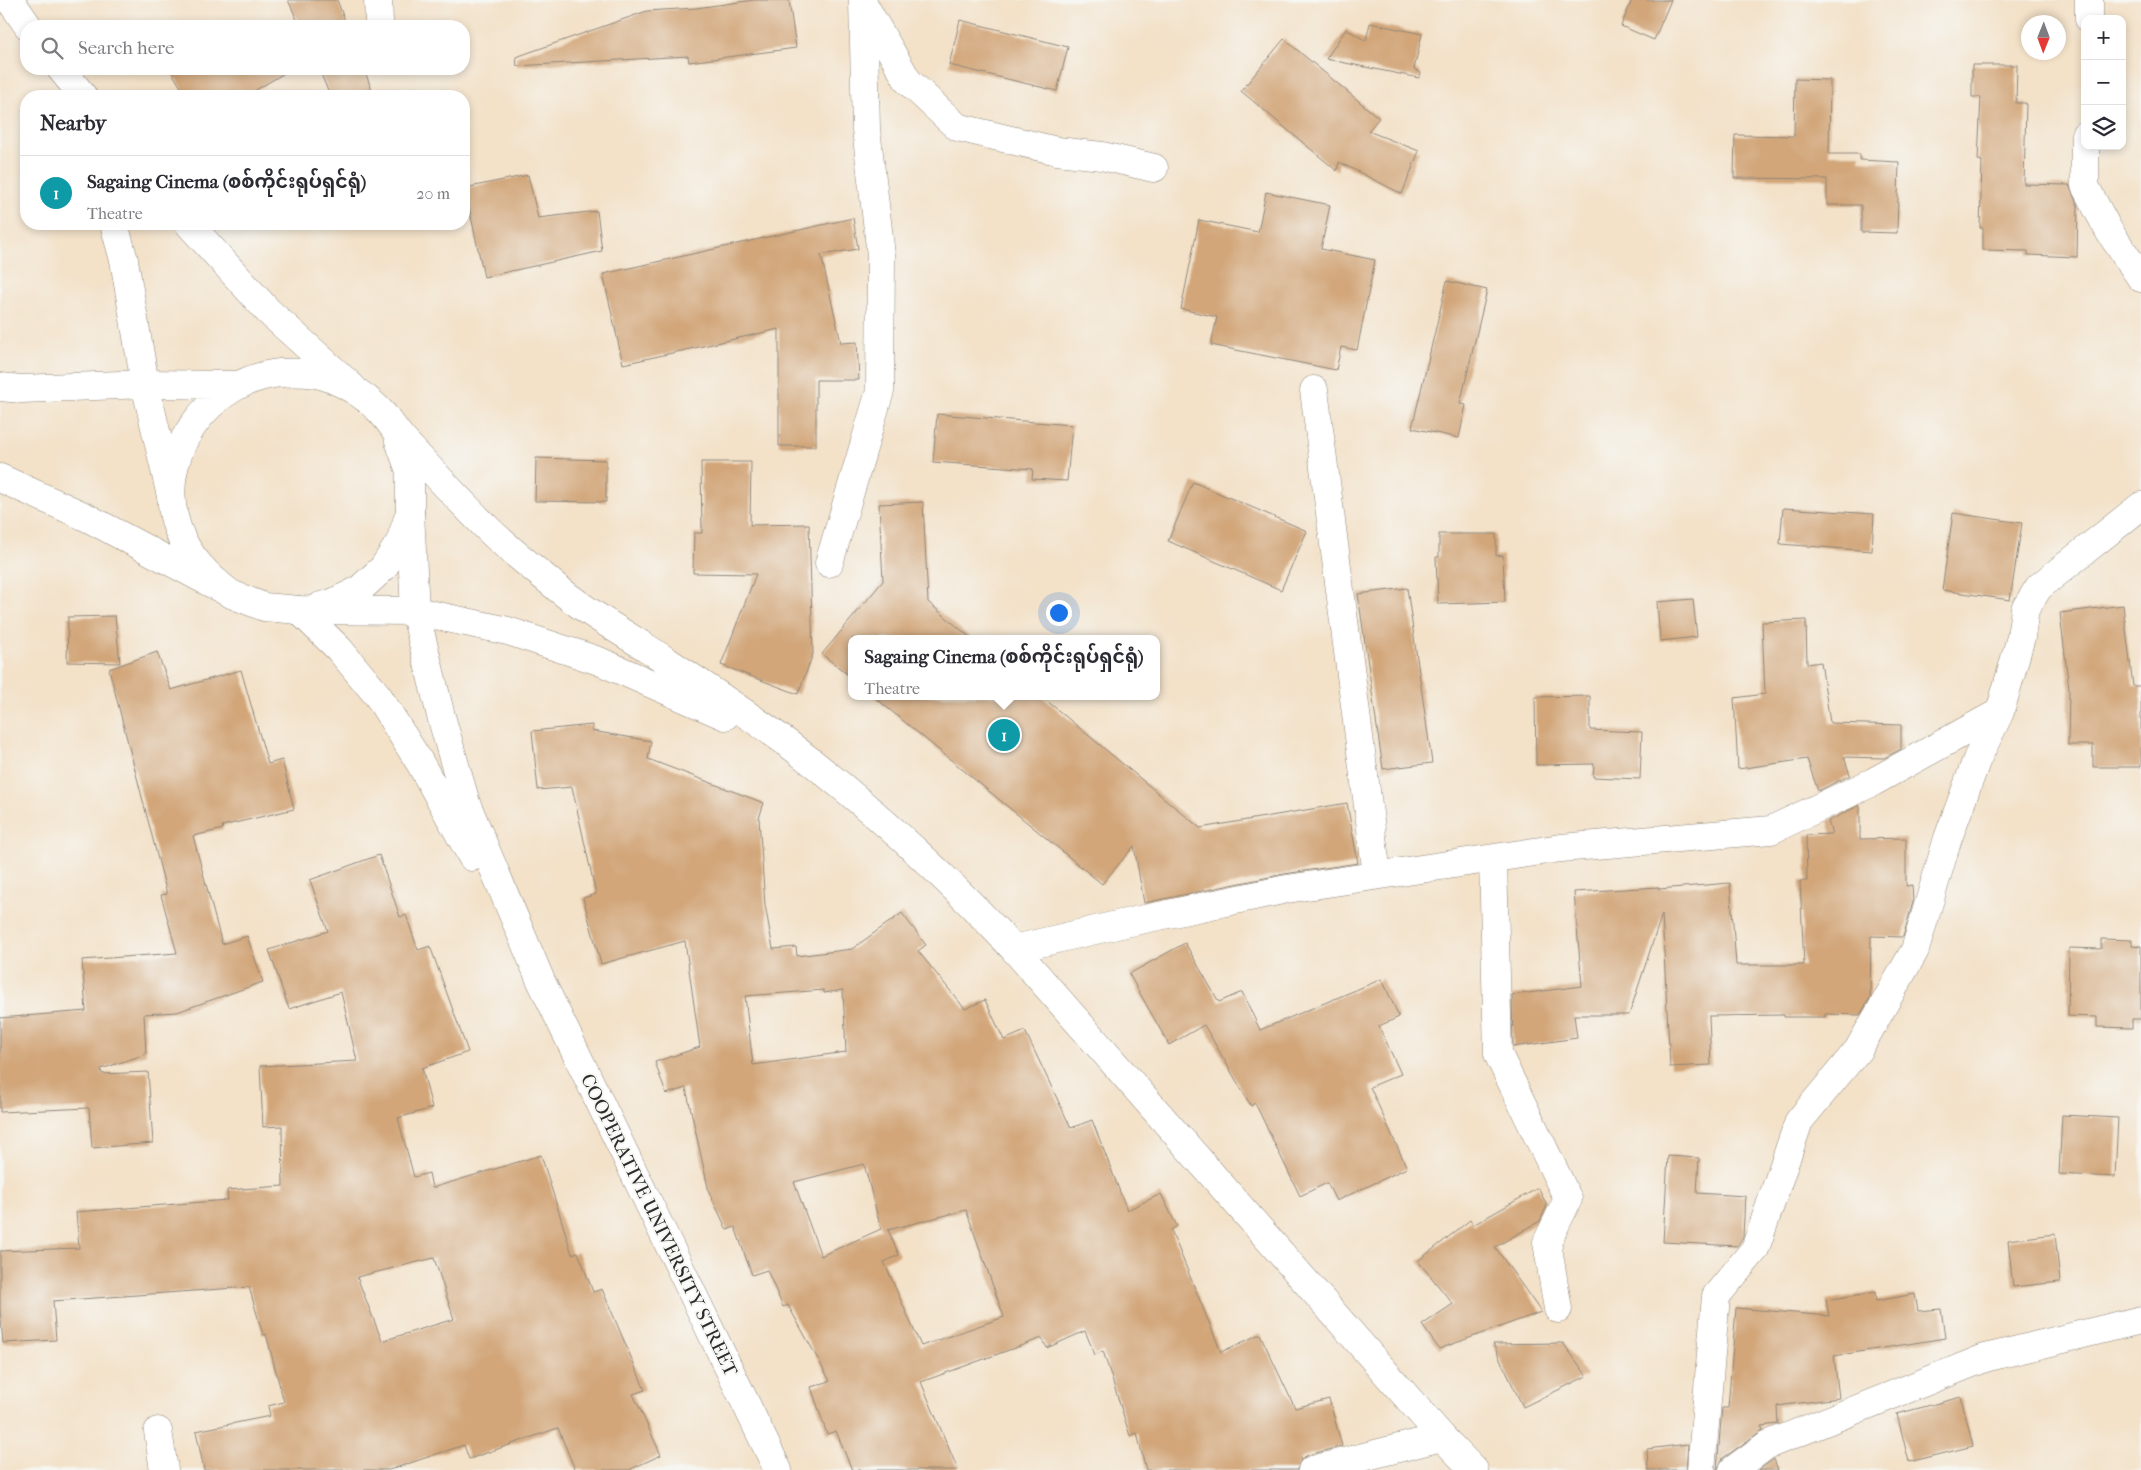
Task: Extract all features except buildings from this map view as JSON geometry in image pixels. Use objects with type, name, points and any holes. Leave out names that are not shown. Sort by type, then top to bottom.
[{"type":"main road","points":[[10,0],[24,20]]},
{"type":"main road","points":[[2089,0],[2089,15]]},
{"type":"main road","points":[[863,2],[908,81],[957,127],[1057,151],[1102,156],[1154,168]]},
{"type":"main road","points":[[828,562],[880,391],[881,256],[866,129],[863,2]]},
{"type":"main road","points":[[50,75],[56,90]]},
{"type":"main road","points":[[66,75],[78,90]]},
{"type":"main road","points":[[2085,150],[2085,186],[2109,230],[2141,278]]},
{"type":"main road","points":[[116,230],[124,260],[145,384],[177,526],[189,553],[208,576],[231,594]]},
{"type":"main road","points":[[194,230],[268,311],[355,390],[378,408],[396,432],[490,531],[572,600],[786,742],[918,851],[965,896],[1014,949],[1442,1437],[1474,1470]]},
{"type":"main road","points":[[171,498],[174,464],[187,432],[208,405],[236,385],[265,374],[296,372],[326,377],[355,390]]},
{"type":"main road","points":[[0,387],[22,389],[145,384],[236,385]]},
{"type":"main road","points":[[1314,390],[1377,876]]},
{"type":"main road","points":[[299,610],[330,604],[359,590],[383,568],[400,542],[410,512],[410,471],[396,432]]},
{"type":"main road","points":[[0,478],[88,518],[231,594],[264,608],[416,611],[508,631],[599,661],[786,742]]},
{"type":"main road","points":[[1701,1470],[1716,1296],[1755,1250],[1799,1121],[1858,1050],[1915,950],[1952,829],[1977,759],[2000,712],[2021,637],[2025,610],[2039,587],[2141,506]]},
{"type":"main road","name":"COOPERATIVE UNIVERSITY STREET","points":[[410,512],[416,611],[441,716],[466,804],[540,981]]},
{"type":"main road","name":"COOPERATIVE UNIVERSITY STREET","points":[[299,610],[339,649],[378,696],[420,763],[540,981],[778,1470]]},
{"type":"main road","points":[[1014,949],[1287,889],[1561,848],[1771,830],[1873,782],[2000,712]]},
{"type":"main road","points":[[1493,859],[1498,1054],[1568,1199],[1547,1242],[1558,1309]]},
{"type":"main road","points":[[1733,1470],[1767,1445],[1985,1358],[2141,1320]]},
{"type":"main road","points":[[158,1431],[164,1470]]},
{"type":"main road","points":[[1312,1470],[1442,1437]]},
{"type":"place","name":"Sagaing Cinema (စစ်ကိုင်းရုပ်ရှင်ရုံ)","points":[[1004,735]]}]
